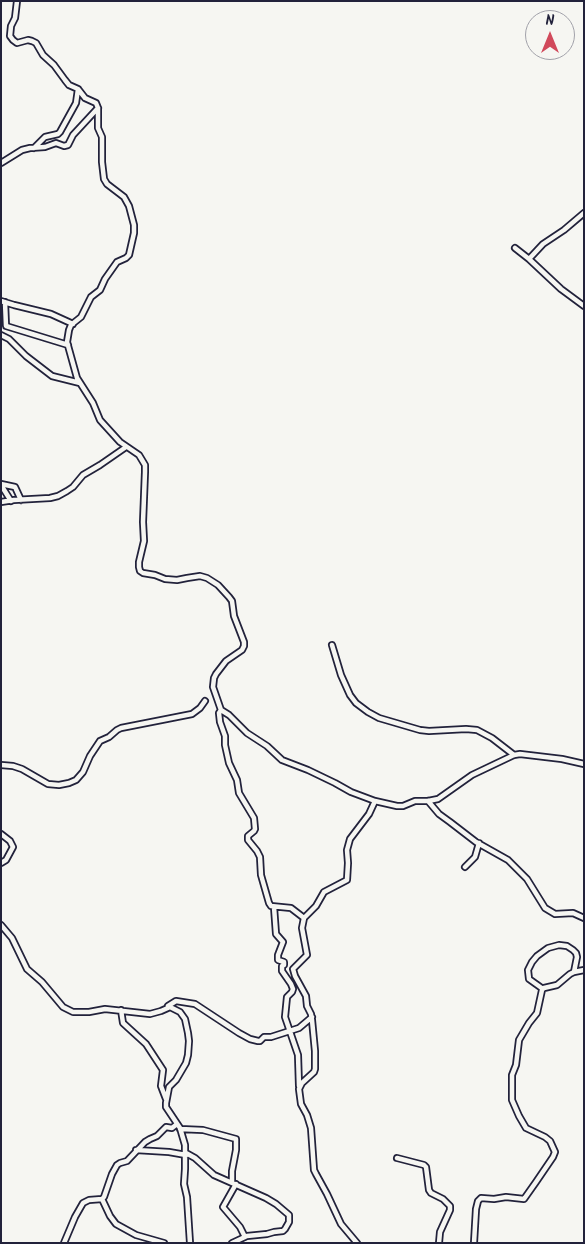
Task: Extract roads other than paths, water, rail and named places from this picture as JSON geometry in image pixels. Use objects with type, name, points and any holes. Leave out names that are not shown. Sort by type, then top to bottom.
[{"type":"street","points":[[17,1],[10,36],[17,43],[28,40],[34,41],[64,80],[69,85],[78,89],[85,98],[96,103],[98,108],[98,128],[102,142],[104,179],[107,184],[126,199],[132,217],[134,232],[129,255],[117,262],[100,290],[91,297],[81,317],[69,330],[68,345],[76,373],[102,422],[116,439],[139,456],[145,465],[144,541],[139,562],[140,571],[165,580],[200,576],[207,578],[223,590],[232,601],[234,616],[244,646],[242,650],[229,658],[216,674],[213,687],[221,710],[219,713],[220,722],[225,736],[225,745],[229,762],[237,780],[239,793],[254,818],[255,829],[248,836],[248,840],[260,857],[261,875],[271,906],[291,908],[304,918]]},
{"type":"street","points":[[34,148],[45,137],[60,132],[76,103],[78,89]]},
{"type":"street","points":[[1,163],[22,150],[45,147],[56,143],[64,146],[68,145],[73,134],[98,108]]},
{"type":"street","points":[[529,259],[543,244],[584,213]]},
{"type":"street","points":[[515,248],[561,289],[584,306]]},
{"type":"street","points":[[68,345],[6,326],[3,301],[51,314],[73,324]]},
{"type":"street","points":[[1,335],[52,376],[80,383]]},
{"type":"street","points":[[1,502],[50,498],[62,493],[73,487],[83,475],[126,448]]},
{"type":"street","points":[[1,484],[15,486],[21,500]]},
{"type":"street","points":[[1,484],[11,501]]},
{"type":"street","points":[[332,646],[341,675],[350,695],[356,703],[368,712],[379,718],[420,730],[477,730],[492,738],[514,755]]},
{"type":"street","points":[[1,765],[13,766],[28,772],[48,784],[59,785],[69,783],[76,780],[83,772],[90,756],[100,741],[109,737],[117,730],[192,714],[205,701]]},
{"type":"street","points":[[221,710],[282,760],[301,766],[351,792],[375,801],[397,806],[403,806],[415,801],[428,801],[442,796],[472,775],[514,755],[562,759],[584,764]]},
{"type":"street","points":[[300,1086],[315,1069],[312,1017],[307,1006],[306,996],[293,969],[307,955],[302,928],[304,918],[316,906],[324,892],[347,880],[350,839],[369,814],[375,801]]},
{"type":"street","points":[[428,801],[438,814],[504,857],[519,870],[527,879],[545,908],[555,914],[573,913],[584,918]]},
{"type":"street","points":[[1,834],[10,841],[13,847],[6,860],[1,863]]},
{"type":"street","points":[[465,867],[475,857],[480,843]]},
{"type":"street","points":[[274,907],[276,932],[283,944],[279,951],[278,960],[284,962],[282,969],[293,991],[286,997],[285,1017],[298,1055],[301,1104],[311,1128],[312,1155],[316,1174],[341,1224],[357,1243]]},
{"type":"street","points":[[1,925],[12,938],[26,970],[42,982],[63,1007],[73,1012],[89,1012],[102,1009],[150,1014],[161,1011],[176,1001],[194,1004],[239,1033],[256,1041],[260,1041],[264,1037],[290,1032],[299,1028],[312,1017]]},
{"type":"street","points":[[543,989],[529,979],[528,970],[537,956],[548,948],[559,945],[567,946],[573,950],[577,957],[574,972]]},
{"type":"street","points":[[543,989],[557,985],[574,972],[584,970]]},
{"type":"street","points":[[474,1243],[478,1201],[481,1198],[494,1200],[502,1197],[524,1198],[553,1157],[554,1152],[550,1141],[526,1128],[518,1116],[512,1100],[512,1075],[516,1064],[519,1040],[537,1013],[543,989]]},
{"type":"street","points":[[167,1007],[178,1010],[185,1019],[189,1041],[186,1064],[169,1087],[166,1107],[178,1126],[185,1145],[184,1184],[187,1197],[190,1243]]},
{"type":"street","points":[[121,1010],[123,1023],[146,1044],[163,1070],[161,1086],[166,1099]]},
{"type":"street","points":[[102,1199],[117,1165],[127,1161],[136,1150],[157,1136],[166,1127],[178,1126],[203,1130],[236,1139],[232,1171],[234,1184],[223,1207],[240,1227],[245,1237]]},
{"type":"street","points":[[136,1150],[186,1154],[195,1158],[214,1175],[266,1198],[287,1213],[290,1218],[283,1231],[245,1237],[232,1243]]},
{"type":"street","points":[[397,1158],[424,1165],[426,1167],[429,1190],[450,1206],[440,1232],[439,1243]]},
{"type":"street","points":[[64,1243],[77,1212],[83,1203],[89,1200],[102,1199]]},
{"type":"street","points":[[102,1199],[116,1224],[136,1235],[164,1243]]}]
